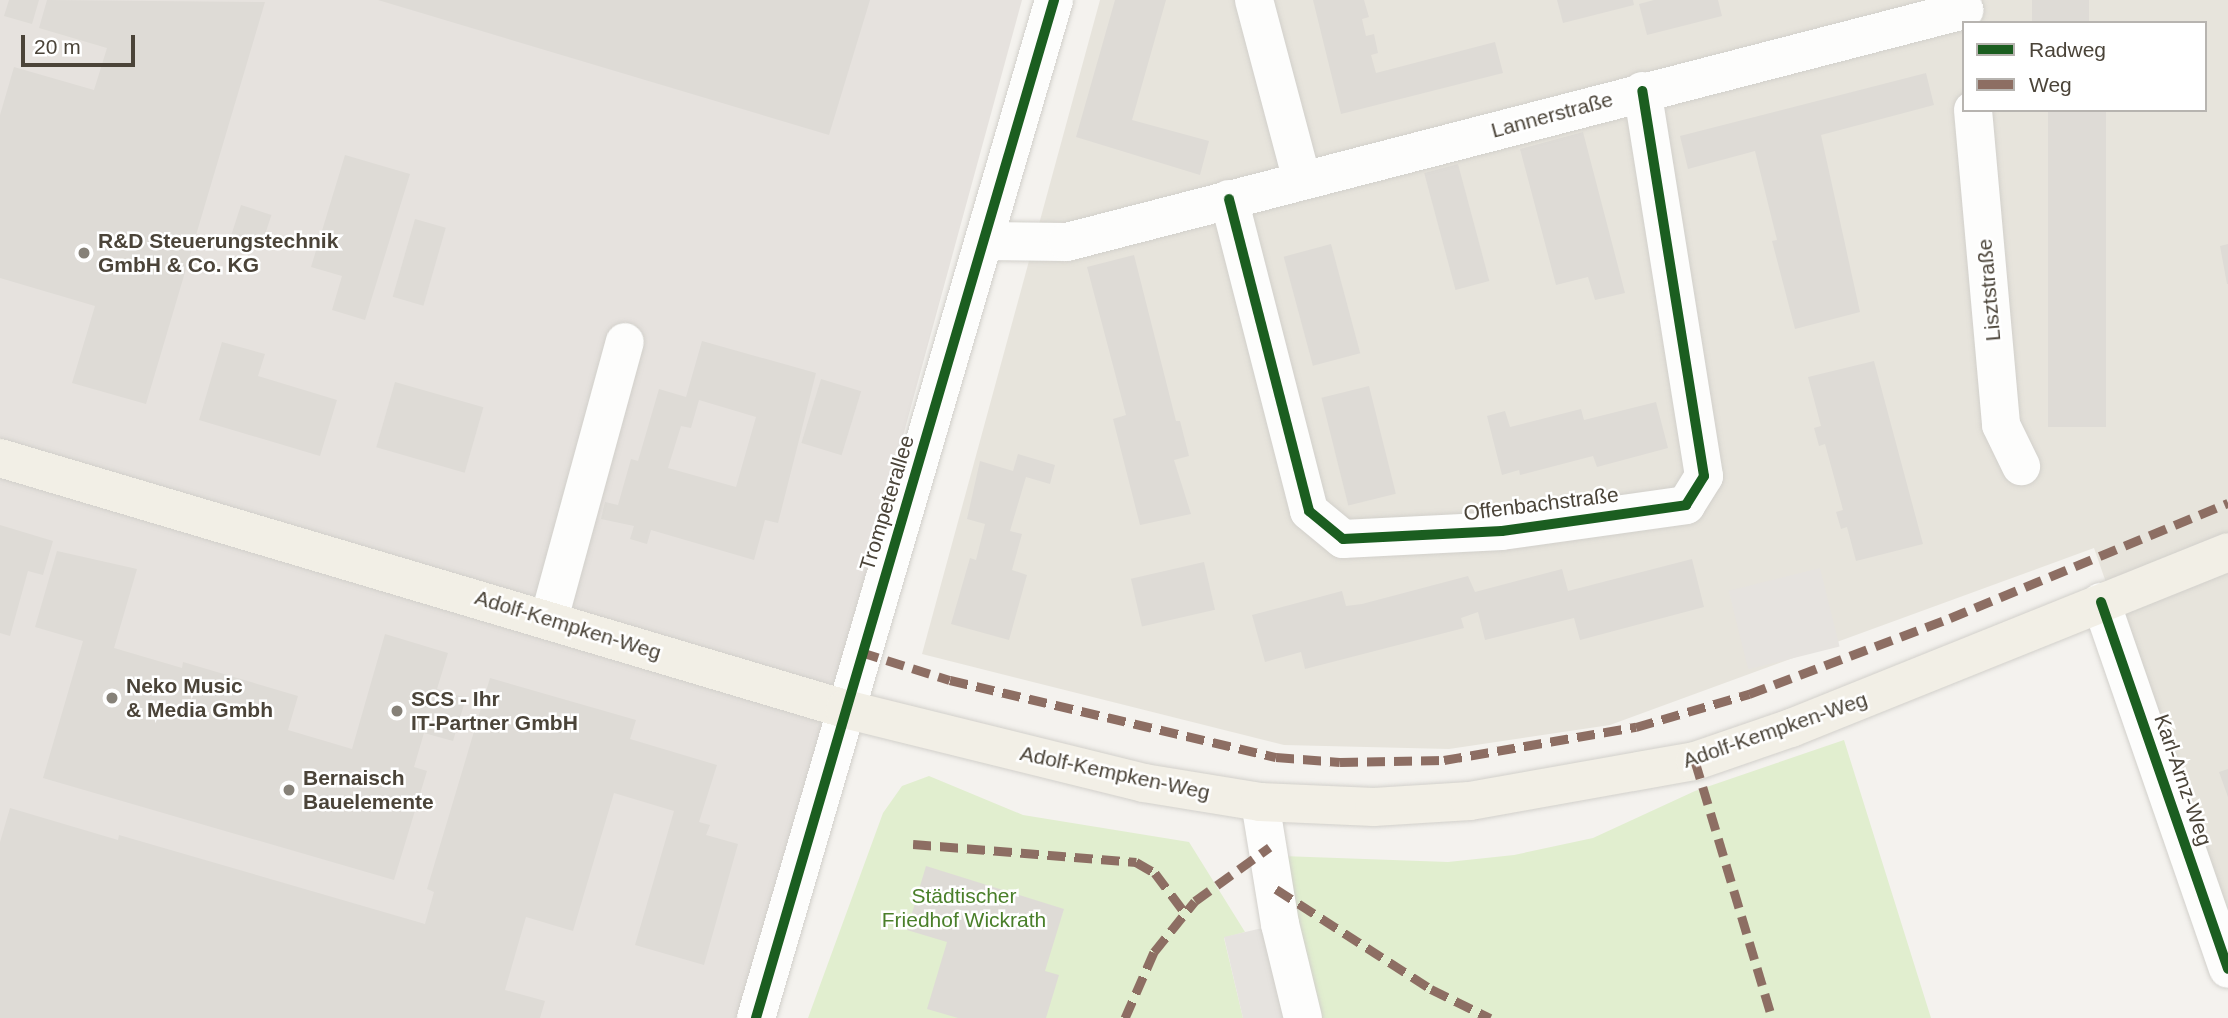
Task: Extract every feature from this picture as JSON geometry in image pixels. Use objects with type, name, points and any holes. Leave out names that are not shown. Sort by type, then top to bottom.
[{"type":"main road","name":"Adolf-Kempken-Weg","points":[[0,458],[845,709],[1144,783],[1260,802],[1374,807],[1470,801],[1695,761],[1791,729],[2228,552]]},
{"type":"street","name":"Trompeterallee","points":[[756,1018],[845,709],[986,241],[1054,0]]},
{"type":"street","points":[[1254,0],[1302,180]]},
{"type":"street","name":"Lannerstraße","points":[[986,241],[1067,242],[1642,91],[1964,11]]},
{"type":"street","name":"Offenbachstraße","points":[[1229,199],[1309,511],[1343,539],[1502,531],[1686,505],[1704,476],[1642,91]]},
{"type":"street","name":"Lisztstraße","points":[[1973,112],[2001,425],[2021,466]]},
{"type":"street","points":[[549,619],[625,342]]},
{"type":"street","name":"Karl-Arnz-Weg","points":[[2101,602],[2228,970]]},
{"type":"street","points":[[1260,802],[1280,924],[1303,1018]]},
{"type":"shaded area","points":[[0,0],[1022,0],[849,634],[738,1018],[0,1018]]},
{"type":"shaded area","points":[[1100,0],[2228,0],[2228,933],[2094,548],[1610,725],[1449,749],[1284,745],[922,654]]},
{"type":"shaded area","points":[[1820,568],[1840,647],[1748,669],[1729,591]]},
{"type":"shaded area","points":[[1280,924],[1303,1018],[1243,1018],[1224,937]]},
{"type":"green space","points":[[1844,740],[1931,1018],[1320,1018],[1282,856],[1448,862],[1514,855],[1593,838],[1695,791]]},
{"type":"green space","name":"Städtischer Friedhof Wickrath","points":[[929,776],[1023,815],[1189,842],[1245,932],[1224,938],[1243,1018],[808,1018],[883,813],[902,786]]},
{"type":"building","points":[[9,0],[39,0],[32,24],[4,16]]},
{"type":"building","points":[[47,0],[265,2],[146,404],[72,383],[95,306],[0,278],[0,115],[14,67],[94,90],[107,48],[39,28]]},
{"type":"building","points":[[378,0],[870,0],[829,135]]},
{"type":"building","points":[[1115,0],[1166,0],[1132,120],[1209,141],[1200,175],[1076,137]]},
{"type":"building","points":[[1313,0],[1364,0],[1369,17],[1362,19],[1366,36],[1374,34],[1378,53],[1371,55],[1376,73],[1495,42],[1503,73],[1341,114]]},
{"type":"building","points":[[1557,0],[1633,0],[1634,5],[1563,23]]},
{"type":"building","points":[[1654,0],[1718,0],[1722,16],[1647,35],[1639,4]]},
{"type":"building","points":[[2032,0],[2089,0],[2089,21],[2032,21]]},
{"type":"building","points":[[1926,73],[1934,105],[1821,135],[1860,312],[1795,329],[1772,241],[1777,240],[1755,151],[1688,169],[1680,136]]},
{"type":"building","points":[[2048,112],[2106,112],[2106,427],[2048,427]]},
{"type":"building","points":[[1583,132],[1625,293],[1595,300],[1588,277],[1556,285],[1520,149]]},
{"type":"building","points":[[345,155],[410,174],[365,320],[332,310],[342,276],[311,267]]},
{"type":"building","points":[[1458,164],[1489,281],[1456,290],[1424,173]]},
{"type":"building","points":[[241,205],[271,215],[262,245],[231,235]]},
{"type":"building","points":[[415,219],[446,228],[423,306],[393,297]]},
{"type":"building","points":[[1331,244],[1360,353],[1313,366],[1284,257]]},
{"type":"building","points":[[2228,244],[2228,284],[2227,284],[2220,246]]},
{"type":"building","points":[[1134,255],[1176,421],[1180,421],[1189,456],[1174,460],[1191,514],[1140,525],[1113,419],[1126,415],[1087,267]]},
{"type":"building","points":[[702,341],[816,373],[778,523],[765,520],[754,560],[651,530],[647,544],[630,539],[634,526],[601,519],[605,502],[618,505],[631,459],[638,461],[659,389],[686,397]],"holes":[[[699,400],[756,417],[736,487],[668,468],[681,426],[691,428]]]},
{"type":"building","points":[[222,342],[265,354],[258,376],[337,400],[320,456],[199,420]]},
{"type":"building","points":[[1874,361],[1923,544],[1856,561],[1847,527],[1841,529],[1836,512],[1843,510],[1825,444],[1819,446],[1814,428],[1821,426],[1808,377]]},
{"type":"building","points":[[821,379],[861,391],[842,455],[801,443]]},
{"type":"building","points":[[395,382],[483,407],[465,473],[376,447]]},
{"type":"building","points":[[1369,386],[1396,494],[1348,506],[1321,398]]},
{"type":"building","points":[[1656,402],[1668,448],[1597,467],[1593,456],[1520,475],[1519,470],[1502,475],[1487,416],[1505,411],[1510,427],[1581,409],[1584,420]]},
{"type":"building","points":[[1018,454],[1055,465],[1050,484],[1026,477],[1010,531],[1022,534],[1012,570],[1027,575],[1009,640],[951,624],[970,558],[976,560],[985,524],[967,519],[980,461],[1013,471]]},
{"type":"building","points":[[0,525],[53,541],[43,575],[28,571],[10,636],[0,633]]},
{"type":"building","points":[[57,551],[137,569],[114,648],[182,668],[183,662],[298,696],[288,730],[352,749],[385,634],[448,653],[437,689],[466,698],[453,741],[424,733],[414,767],[427,771],[394,880],[43,778],[83,641],[35,627]]},
{"type":"building","points":[[1692,559],[1704,607],[1580,640],[1574,618],[1485,640],[1478,612],[1461,618],[1464,628],[1305,669],[1301,652],[1265,662],[1252,615],[1342,591],[1346,606],[1362,604],[1468,576],[1475,592],[1562,569],[1568,591]]},
{"type":"building","points":[[1204,562],[1215,610],[1142,627],[1131,579]]},
{"type":"building","points":[[490,678],[636,720],[630,739],[717,765],[699,822],[710,825],[706,835],[738,844],[704,965],[635,945],[674,811],[614,793],[573,931],[526,917],[505,990],[545,1001],[540,1018],[0,1018],[0,842],[10,808],[118,840],[119,835],[425,924],[434,892],[427,889]]},
{"type":"building","points":[[2228,769],[2228,797],[2219,772]]},
{"type":"building","points":[[926,866],[1064,909],[1045,971],[1059,975],[1046,1018],[958,1018],[927,1009],[947,942],[907,930]]},
{"type":"marked path","points":[[861,652],[950,680],[1276,757],[1340,762],[1444,760],[1636,727],[1749,694],[1950,618],[2228,503]]},
{"type":"marked path","points":[[1695,761],[1772,1018]]},
{"type":"marked path","points":[[913,844],[1136,862],[1155,873],[1185,913]]},
{"type":"marked path","points":[[1125,1018],[1154,952],[1195,901],[1270,847]]},
{"type":"marked path","points":[[1276,889],[1431,989],[1490,1018]]},
{"type":"cycle path","points":[[756,1018],[1054,0]]},
{"type":"cycle path","points":[[1229,199],[1309,511],[1343,539],[1502,531],[1686,505],[1704,476],[1642,91]]},
{"type":"cycle path","points":[[2101,602],[2228,969]]},
{"type":"place","name":"R&D Steuerungstechnik GmbH & Co. KG","points":[[84,253]]},
{"type":"place","name":"Neko Music & Media Gmbh","points":[[112,698]]},
{"type":"place","name":"SCS - Ihr IT-Partner GmbH","points":[[397,711]]},
{"type":"place","name":"Bernaisch Bauelemente","points":[[289,790]]}]
